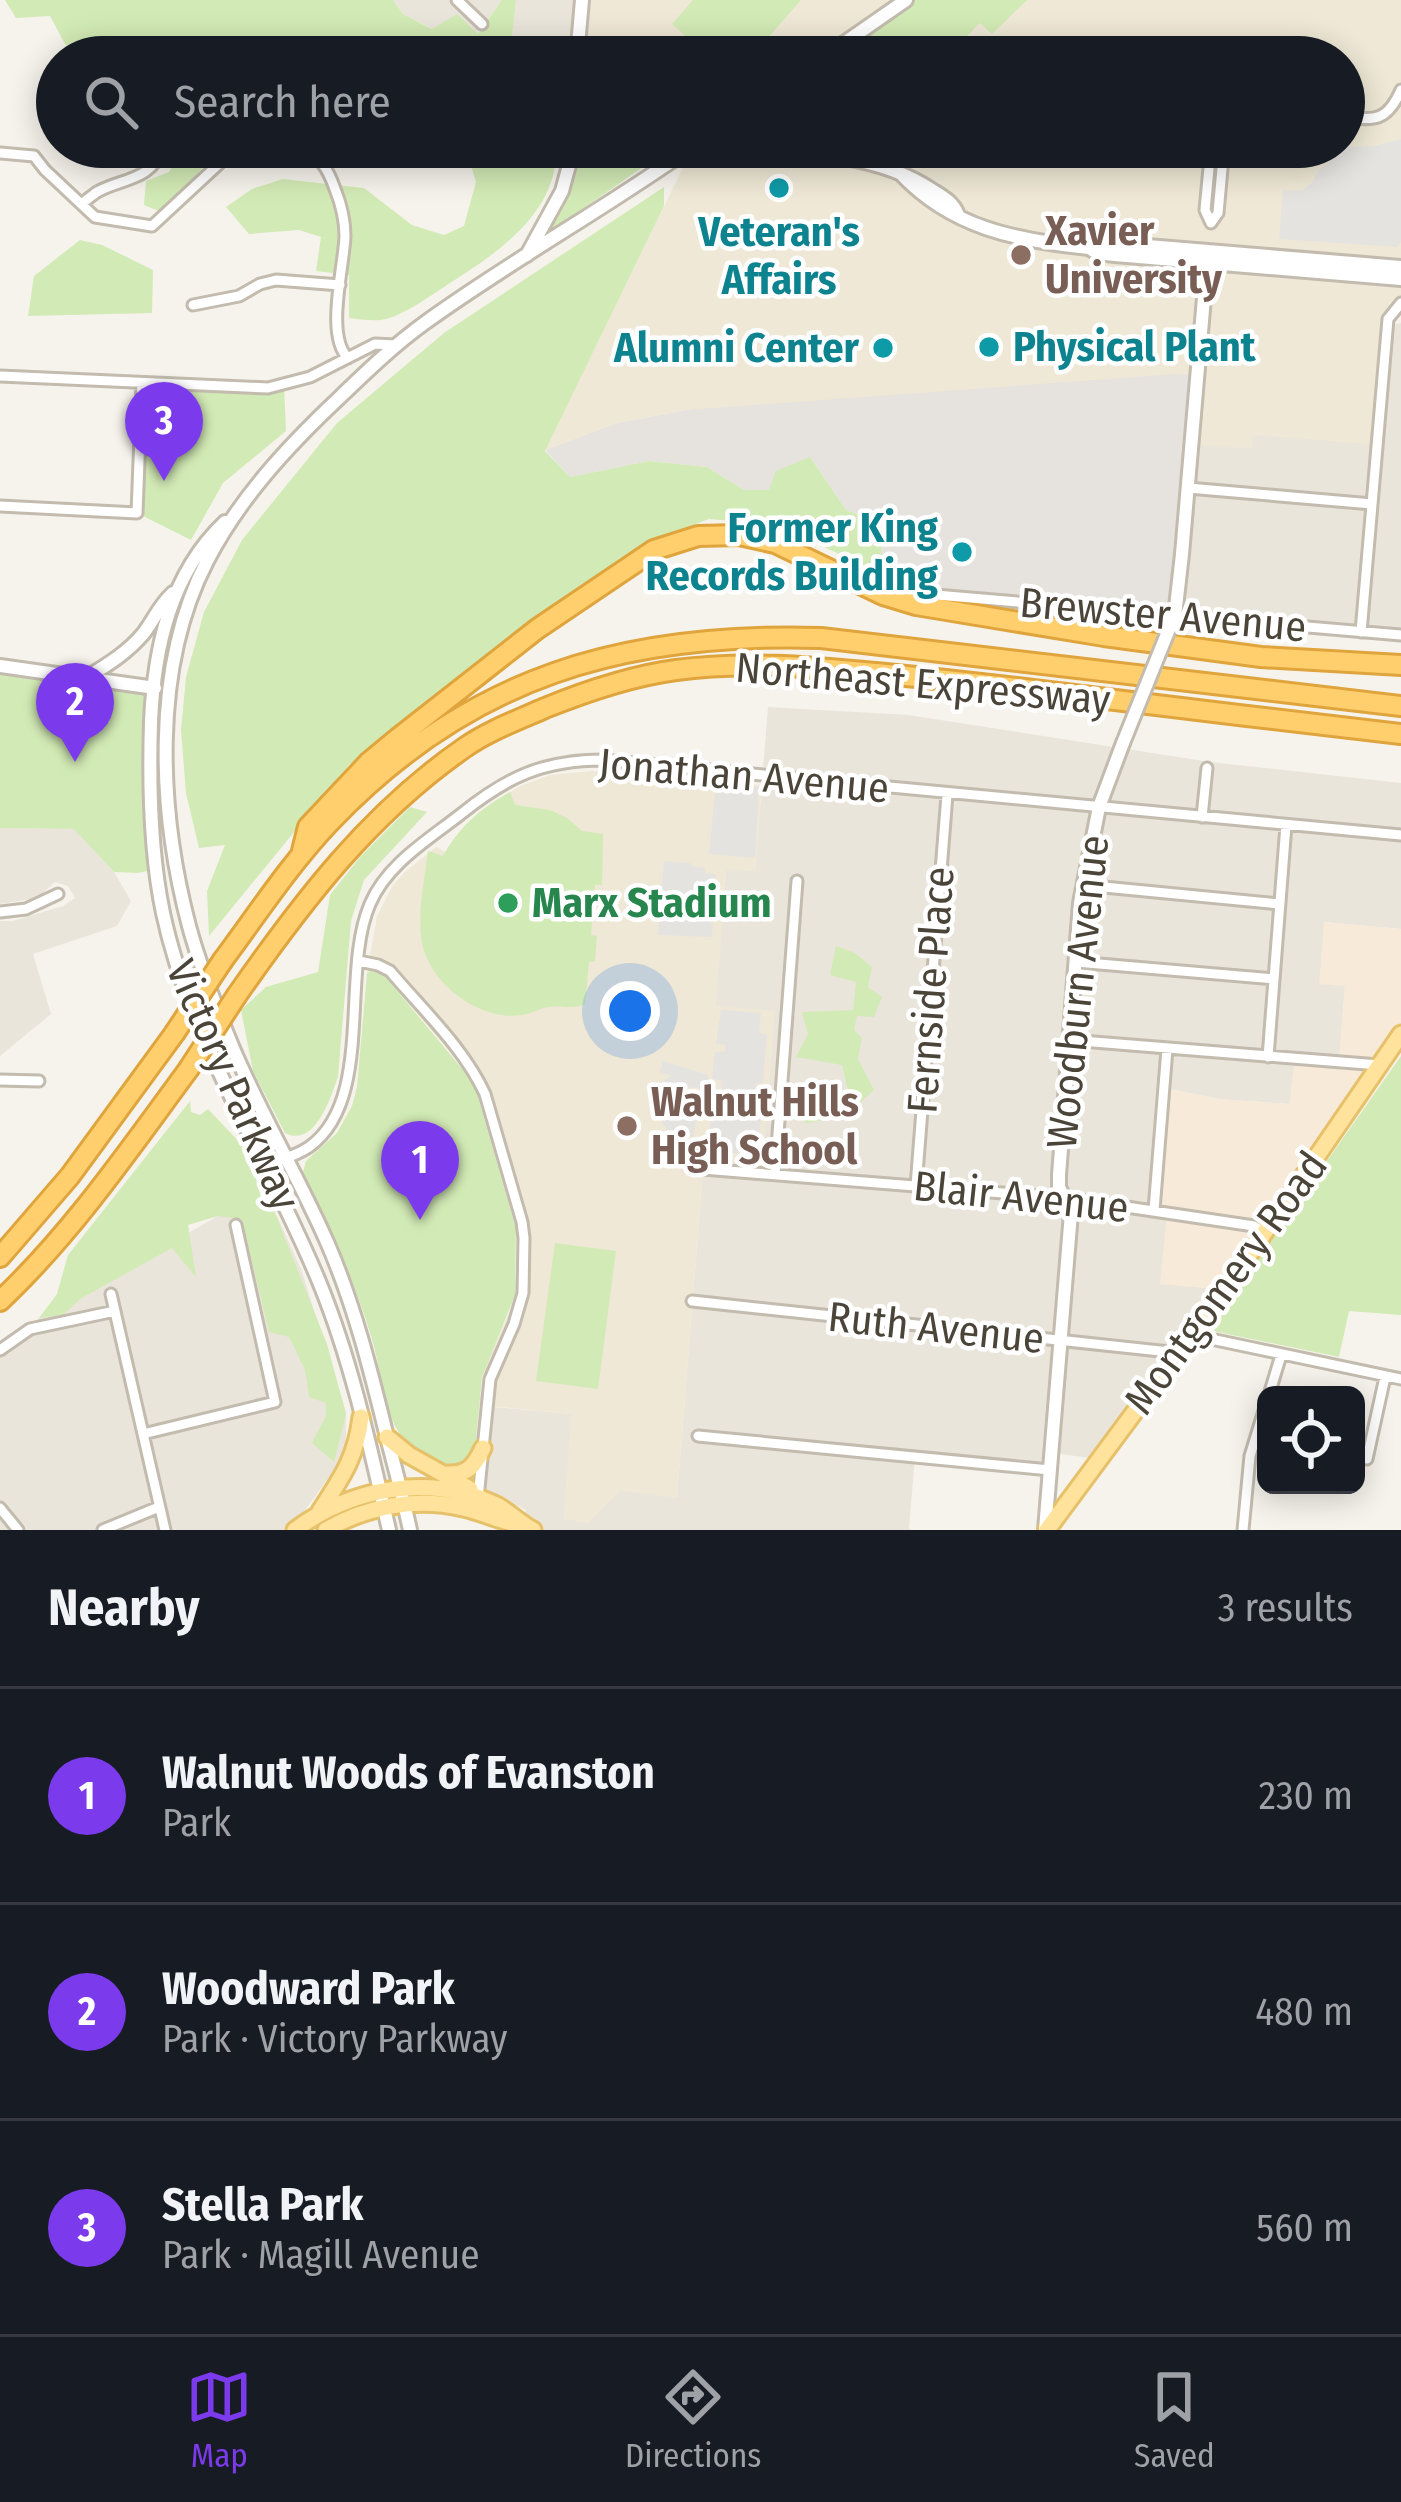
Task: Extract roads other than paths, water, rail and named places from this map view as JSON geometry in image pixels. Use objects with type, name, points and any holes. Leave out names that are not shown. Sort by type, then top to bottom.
[{"type":"highway","points":[[302,855],[308,827],[369,762],[412,727],[537,629],[654,550],[704,535],[739,535],[775,543],[883,596],[916,605],[1261,657],[1401,665]]},
{"type":"highway","name":"Northeast Expressway","points":[[0,1257],[70,1176],[302,855],[373,781],[426,738],[502,694],[552,673],[660,644],[762,636],[821,638],[1401,706]]},
{"type":"highway","name":"Northeast Expressway","points":[[0,1301],[86,1207],[322,879],[373,825],[467,746],[580,694],[633,679],[716,666],[821,668],[1401,734]]},
{"type":"main road","name":"Montgomery Road","points":[[1046,1530],[1192,1335],[1401,1034]]},
{"type":"main road","points":[[319,1514],[353,1457],[361,1417]]},
{"type":"main road","points":[[387,1437],[445,1474],[505,1522],[527,1527]]},
{"type":"main road","points":[[445,1474],[470,1469],[482,1448]]},
{"type":"main road","points":[[296,1530],[351,1499],[444,1489],[499,1506],[527,1527]]},
{"type":"main road","points":[[326,1530],[382,1499]]},
{"type":"street","points":[[457,0],[482,24]]},
{"type":"street","points":[[579,36],[582,0]]},
{"type":"street","points":[[855,36],[907,0]]},
{"type":"street","points":[[1365,119],[1391,110],[1401,90]]},
{"type":"street","points":[[0,153],[36,158]]},
{"type":"street","points":[[46,168],[98,218],[156,225],[215,168]]},
{"type":"street","points":[[81,204],[99,190],[137,178],[147,168]]},
{"type":"street","points":[[326,168],[338,197],[345,238],[339,344],[348,358]]},
{"type":"street","points":[[526,257],[562,191],[568,168]]},
{"type":"street","name":"Victory Parkway","points":[[389,1530],[334,1321],[194,1011],[163,910],[152,821],[153,687],[162,632],[178,588],[213,533],[293,443],[396,345],[660,168]]},
{"type":"street","points":[[883,168],[900,173],[940,209],[1006,236],[1042,243],[1097,253],[1401,267]]},
{"type":"street","points":[[1208,168],[1205,210],[1211,224]]},
{"type":"street","points":[[1208,257],[1222,168]]},
{"type":"street","points":[[1208,257],[1401,279]]},
{"type":"street","name":"Woodburn Avenue","points":[[1046,1530],[1071,1213],[1059,1175],[1083,886],[1099,807],[1172,622],[1208,257]]},
{"type":"street","points":[[193,305],[239,296],[276,280],[340,285]]},
{"type":"street","points":[[1361,632],[1388,319],[1401,303]]},
{"type":"street","points":[[0,376],[268,388],[310,377],[375,344],[396,345]]},
{"type":"street","points":[[0,506],[136,513],[142,383]]},
{"type":"street","points":[[1188,488],[1372,505]]},
{"type":"street","name":"Victory Parkway","points":[[239,508],[195,588],[176,649],[169,688],[169,813],[188,922],[200,962],[235,1053],[345,1286],[364,1342],[410,1530]]},
{"type":"street","points":[[84,678],[120,657],[178,588]]},
{"type":"street","name":"Brewster Avenue","points":[[924,594],[1172,622],[1401,635]]},
{"type":"street","points":[[0,666],[169,688]]},
{"type":"street","name":"Jonathan Avenue","points":[[266,1165],[307,1149],[341,1106],[362,933],[370,904],[397,866],[491,790],[544,766],[603,760],[1401,835]]},
{"type":"street","points":[[1202,817],[1207,768]]},
{"type":"street","name":"Fernside Place","points":[[916,1186],[947,794]]},
{"type":"street","points":[[1268,1057],[1286,825]]},
{"type":"street","points":[[775,1174],[797,881]]},
{"type":"street","points":[[1083,886],[1279,904]]},
{"type":"street","points":[[0,913],[26,909],[58,894]]},
{"type":"street","points":[[359,961],[390,971],[479,1079],[522,1222],[523,1293],[490,1379],[477,1501]]},
{"type":"street","points":[[1076,962],[1274,979]]},
{"type":"street","points":[[1069,1040],[1379,1066]]},
{"type":"street","points":[[1154,1210],[1167,1048]]},
{"type":"street","points":[[0,1080],[39,1081]]},
{"type":"street","name":"Blair Avenue","points":[[703,1169],[1066,1198],[1254,1226],[1264,1232]]},
{"type":"street","points":[[143,1433],[275,1402],[236,1225]]},
{"type":"street","points":[[111,1294],[165,1530]]},
{"type":"street","name":"Ruth Avenue","points":[[692,1301],[1179,1353]]},
{"type":"street","points":[[0,1350],[30,1329],[115,1311]]},
{"type":"street","points":[[1192,1335],[1401,1378]]},
{"type":"street","points":[[1272,1386],[1281,1355]]},
{"type":"street","points":[[1367,1459],[1385,1377]]},
{"type":"street","points":[[1243,1530],[1250,1456],[1257,1433]]},
{"type":"street","points":[[698,1436],[1050,1470]]},
{"type":"street","points":[[103,1530],[159,1507]]},
{"type":"street","points":[[0,1508],[18,1530]]},
{"type":"place","name":"Veteran's Affairs","points":[[779,188]]},
{"type":"place","name":"Xavier University","points":[[1021,255]]},
{"type":"place","name":"Physical Plant","points":[[989,347]]},
{"type":"place","name":"Alumni Center","points":[[883,348]]},
{"type":"place","name":"Stella Park","points":[[164,481]]},
{"type":"place","name":"Former King Records Building","points":[[962,552]]},
{"type":"place","name":"Woodward Park","points":[[75,762]]},
{"type":"place","name":"Marx Stadium","points":[[508,903]]},
{"type":"place","name":"Walnut Hills High School","points":[[627,1126]]},
{"type":"place","name":"Walnut Woods of Evanston","points":[[420,1220]]}]
